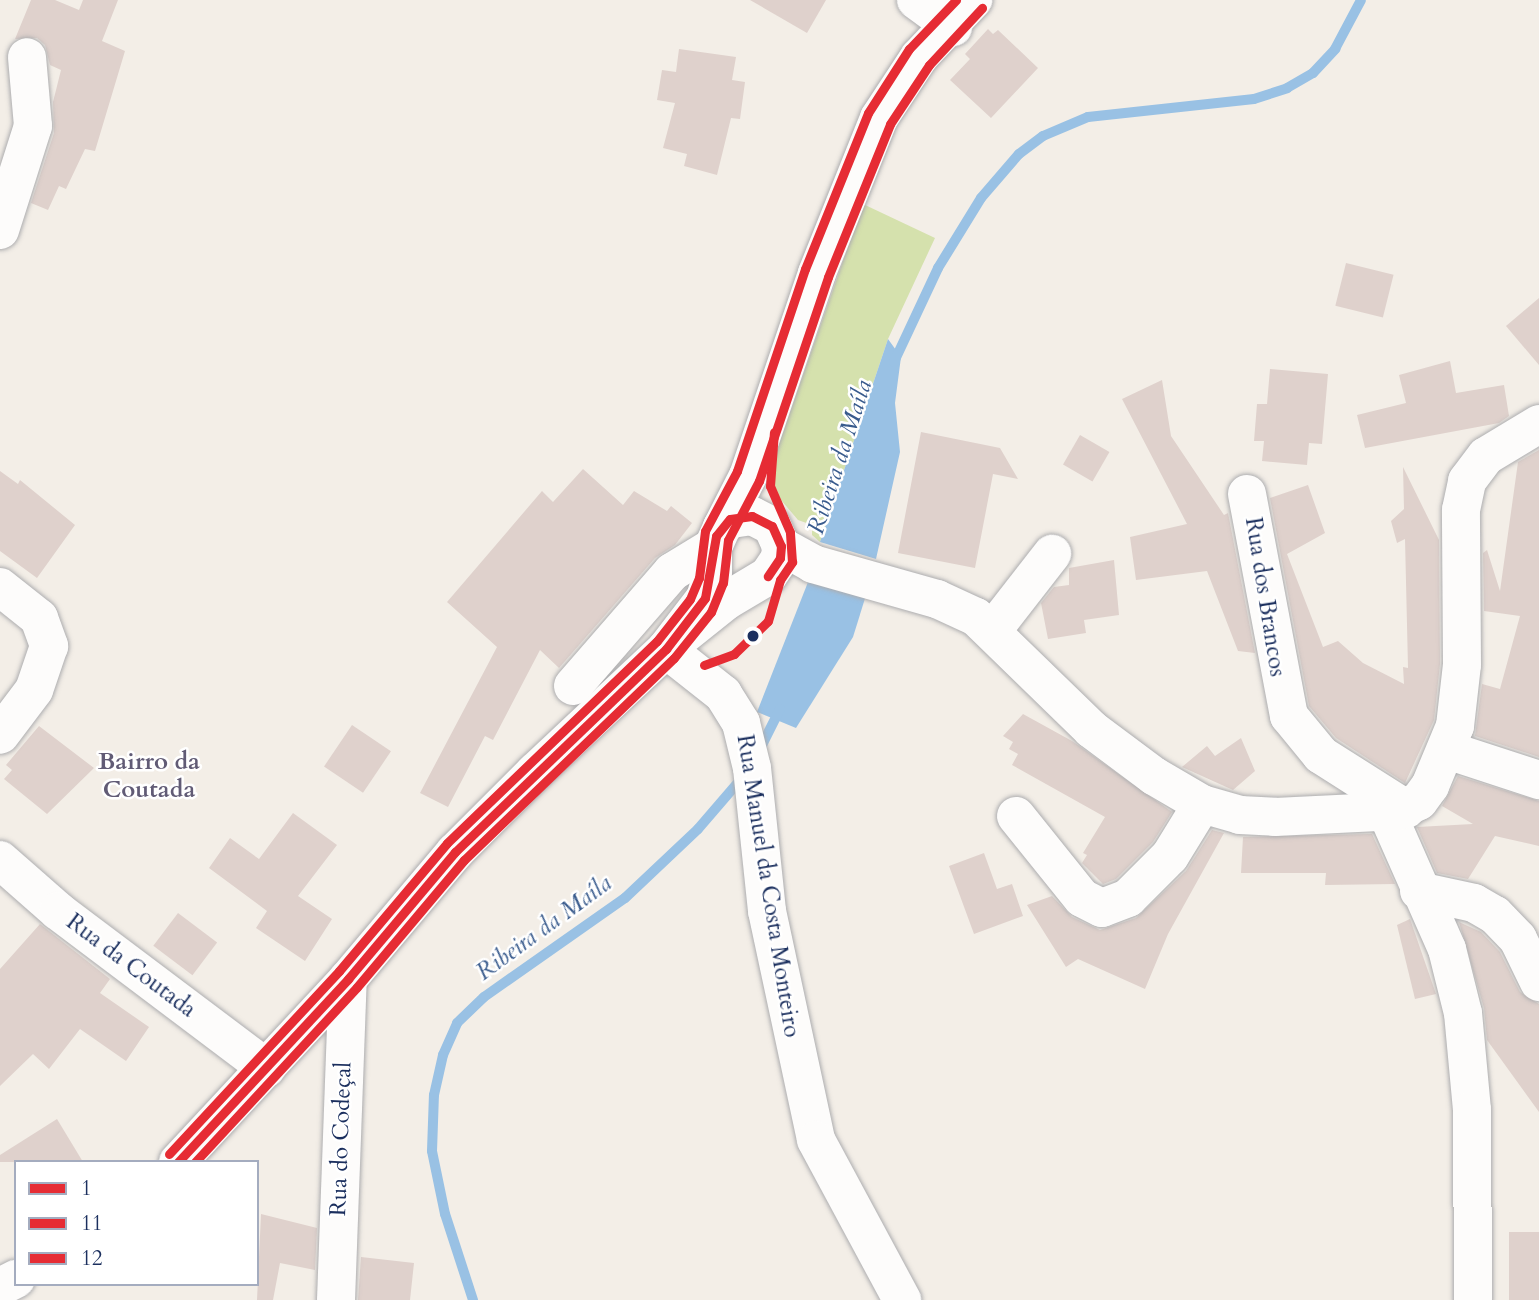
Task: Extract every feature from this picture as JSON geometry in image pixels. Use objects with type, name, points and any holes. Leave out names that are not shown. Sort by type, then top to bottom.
[{"type":"street","points":[[666,649],[705,598],[716,544],[742,488],[817,273],[879,118],[919,57],[963,13],[916,0]]},
{"type":"street","points":[[0,230],[33,126],[27,57]]},
{"type":"street","points":[[716,544],[736,582],[771,555],[902,588],[958,606],[992,631],[1091,729],[1154,776],[1202,804],[1240,815],[1275,817],[1396,811],[1424,795],[1447,750],[1461,685],[1464,489],[1486,456],[1539,424]]},
{"type":"street","points":[[759,441],[758,488],[771,555]]},
{"type":"street","name":"Rua dos Brancos","points":[[1247,494],[1282,700],[1293,724],[1312,747],[1396,811]]},
{"type":"street","points":[[573,686],[672,572],[716,544],[730,519],[752,516],[771,555]]},
{"type":"street","points":[[992,631],[1052,554]]},
{"type":"street","points":[[180,1160],[348,979],[455,852],[666,649],[771,555]]},
{"type":"street","points":[[0,587],[40,618],[49,646],[34,690],[0,735]]},
{"type":"street","name":"Rua Manuel da Costa Monteiro","points":[[666,649],[723,694],[741,723],[752,768],[767,911],[816,1140],[902,1300]]},
{"type":"street","points":[[1447,750],[1539,780]]},
{"type":"street","points":[[1016,816],[1082,898],[1102,908],[1128,898],[1170,856],[1202,804]]},
{"type":"street","points":[[1396,811],[1419,891],[1447,949],[1463,1013],[1472,1110],[1473,1300]]},
{"type":"street","name":"Rua da Coutada","points":[[0,860],[58,911],[266,1068]]},
{"type":"street","points":[[1419,891],[1474,903],[1494,915],[1518,939],[1539,982]]},
{"type":"street","name":"Rua do Codeçal","points":[[336,1300],[348,979]]},
{"type":"green space","points":[[863,204],[935,238],[888,339],[820,542],[812,535],[812,525],[798,520],[781,500],[769,473]]},
{"type":"water","points":[[888,339],[901,357],[895,403],[900,452],[876,559],[820,542]]},
{"type":"water","points":[[810,577],[867,592],[853,637],[796,728],[757,712]]},
{"type":"building","points":[[31,0],[55,0],[79,10],[83,0],[118,0],[102,41],[125,51],[95,151],[85,149],[66,189],[59,186],[48,210],[31,203],[54,133],[53,102],[61,70],[50,65],[45,45],[37,38],[15,39]]},
{"type":"building","points":[[750,0],[826,0],[807,33]]},
{"type":"building","points":[[988,29],[993,34],[998,30],[1038,68],[991,118],[950,80],[970,59],[965,54]]},
{"type":"building","points":[[679,49],[736,57],[732,80],[745,82],[740,119],[731,118],[717,175],[684,166],[687,154],[663,148],[675,103],[657,100],[662,70],[676,72]]},
{"type":"building","points":[[1346,263],[1394,275],[1383,318],[1335,306]]},
{"type":"building","points":[[1539,298],[1539,365],[1506,326]]},
{"type":"building","points":[[1450,361],[1456,393],[1504,385],[1509,416],[1499,423],[1365,448],[1357,415],[1406,403],[1399,375]]},
{"type":"building","points":[[1270,369],[1328,374],[1322,444],[1309,443],[1307,465],[1262,461],[1264,441],[1254,441],[1257,404],[1267,404]]},
{"type":"building","points":[[1162,380],[1171,436],[1224,515],[1228,513],[1255,653],[1238,651],[1207,571],[1136,580],[1130,537],[1187,524],[1122,399]]},
{"type":"building","points":[[921,432],[1000,448],[1018,479],[993,474],[975,568],[898,553]]},
{"type":"building","points":[[1080,435],[1109,452],[1092,481],[1063,464]]},
{"type":"building","points":[[1539,450],[1539,757],[1475,736],[1482,684],[1500,689],[1520,616],[1484,611],[1483,553],[1487,550],[1500,591],[1518,462]]},
{"type":"building","points":[[1403,467],[1439,540],[1440,664],[1434,720],[1405,783],[1336,738],[1309,706],[1270,498],[1308,485],[1325,533],[1287,554],[1323,647],[1338,641],[1363,663],[1404,684],[1403,667],[1408,668],[1405,539],[1397,543],[1391,521],[1404,509]]},
{"type":"building","points":[[583,469],[623,505],[634,491],[667,511],[671,506],[692,523],[675,545],[655,558],[559,668],[540,650],[493,740],[485,736],[448,807],[420,793],[497,647],[447,602],[542,491],[553,502]]},
{"type":"building","points":[[0,471],[18,484],[20,480],[75,525],[37,578],[0,551]]},
{"type":"building","points":[[1114,560],[1119,615],[1084,620],[1086,633],[1048,639],[1041,603],[1054,587],[1069,585],[1069,568]]},
{"type":"building","points":[[1023,714],[1072,741],[1172,812],[1153,842],[1116,879],[1103,884],[1082,863],[1087,855],[1083,853],[1105,817],[1012,765],[1018,754],[1009,749],[1013,742],[1003,736]]},
{"type":"building","points":[[352,725],[391,751],[363,793],[324,766]]},
{"type":"building","points":[[39,726],[94,768],[47,814],[4,779],[12,770],[6,765]]},
{"type":"building","points":[[1241,738],[1255,771],[1233,790],[1182,767],[1207,746],[1215,756]]},
{"type":"building","points":[[1458,776],[1539,801],[1539,846],[1495,836],[1468,879],[1437,873],[1417,827],[1473,824],[1442,806]]},
{"type":"building","points":[[293,813],[337,845],[298,896],[332,919],[305,961],[256,928],[267,911],[209,868],[230,838],[259,859]]},
{"type":"building","points":[[1212,830],[1224,833],[1168,934],[1145,989],[1078,959],[1066,967],[1027,905],[1052,896],[1072,917],[1100,930],[1136,918],[1186,871]]},
{"type":"building","points":[[1372,834],[1395,884],[1325,885],[1326,873],[1241,873],[1243,837]]},
{"type":"building","points":[[984,853],[997,889],[1012,884],[1023,916],[974,934],[949,866]]},
{"type":"building","points":[[178,913],[217,942],[192,975],[153,946]]},
{"type":"building","points":[[1410,919],[1436,994],[1415,999],[1397,925]]},
{"type":"building","points":[[1459,922],[1481,932],[1500,952],[1520,992],[1539,1004],[1539,1112],[1487,1040],[1484,1008]]},
{"type":"building","points":[[40,924],[110,979],[100,993],[149,1027],[126,1061],[80,1029],[49,1069],[33,1054],[0,1086],[0,969]]},
{"type":"building","points":[[57,1119],[82,1160],[0,1162],[0,1155]]},
{"type":"building","points":[[261,1214],[317,1228],[315,1270],[280,1263],[273,1300],[257,1300]]},
{"type":"building","points":[[1509,1232],[1539,1232],[1539,1300],[1509,1300]]},
{"type":"building","points":[[361,1257],[414,1263],[410,1300],[358,1300]]},
{"type":"waterway","name":"Ribeira da Maíla","points":[[894,362],[938,268],[981,198],[1019,154],[1043,136],[1088,117],[1254,99],[1287,88],[1313,73],[1335,49],[1361,0]]},
{"type":"waterway","name":"Ribeira da Maíla","points":[[759,751],[780,709]]},
{"type":"waterway","name":"Ribeira da Maíla","points":[[473,1300],[445,1214],[432,1151],[434,1095],[443,1055],[457,1023],[484,997],[625,898],[698,829],[741,779]]},
{"type":"transit line","name":"12","points":[[169,1154],[339,971],[447,843],[657,641],[690,599],[699,578],[705,531],[737,471],[805,269],[868,113],[909,49],[956,0]]},
{"type":"transit line","name":"11","points":[[197,1160],[357,987],[464,860],[674,658],[711,612],[723,583],[728,540],[759,481],[828,277],[890,124],[929,65],[982,8]]},
{"type":"transit line","name":"11","points":[[704,665],[734,654],[768,621],[780,580],[792,562],[790,532],[770,486],[774,432]]},
{"type":"transit line","name":"1","points":[[180,1160],[348,979],[455,852],[666,649],[705,598],[716,536],[730,519],[752,516],[772,526],[781,546],[780,558],[768,576]]},
{"type":"district","name":"Bairro da Coutada","points":[[149,776]]}]
